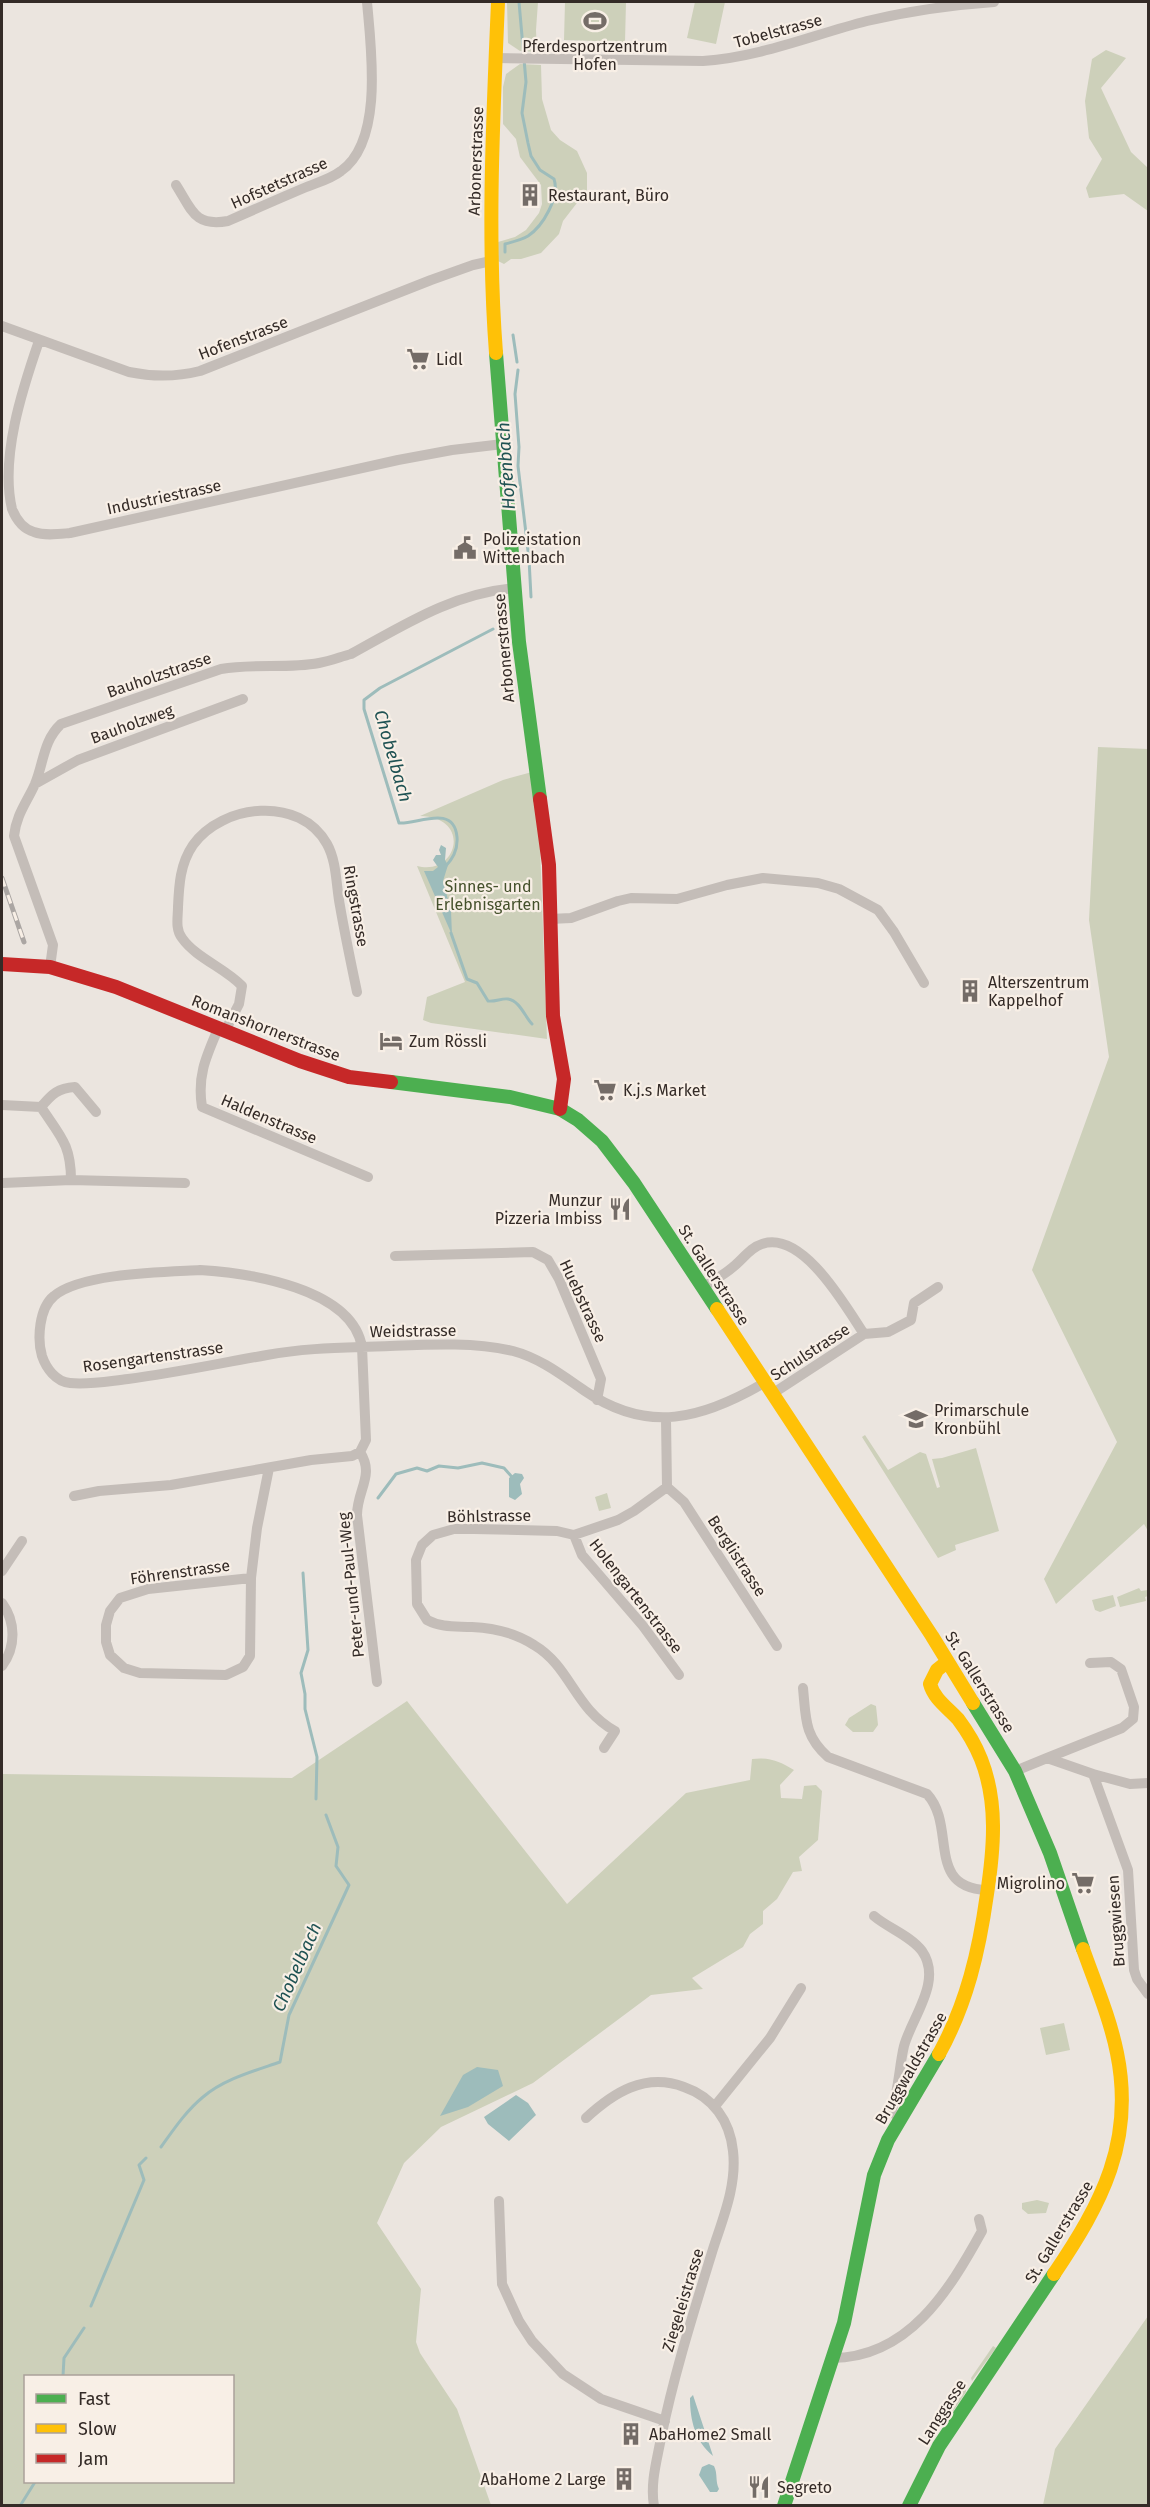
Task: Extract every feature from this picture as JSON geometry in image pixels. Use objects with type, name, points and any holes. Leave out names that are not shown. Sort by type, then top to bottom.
[{"type":"main road","name":"Arbonerstrasse","points":[[498,2],[490,261],[526,708],[545,831],[554,1029],[564,1079],[560,1108]]},
{"type":"main road","name":"Romanshornerstrasse","points":[[2,964],[50,967],[116,987],[300,1061],[349,1077],[502,1095],[560,1108]]},
{"type":"main road","name":"St. Gallerstrasse","points":[[560,1108],[585,1125],[613,1153],[947,1662],[1015,1771],[1046,1842],[1117,2054],[1123,2107],[1116,2157],[1101,2196],[1067,2255],[1009,2340]]},
{"type":"main road","name":"Bruggwaldstrasse","points":[[784,2505],[852,2295],[870,2185],[881,2155],[959,2019],[979,1951],[987,1890],[993,1806],[985,1768],[969,1735],[936,1699],[930,1688],[934,1672],[947,1662]]},
{"type":"main road","name":"Langgasse","points":[[909,2505],[939,2446],[1009,2340]]},
{"type":"street","name":"Hofstetstrasse","points":[[176,185],[194,214],[202,222],[219,223],[321,181],[346,167],[361,150],[369,122],[371,82],[367,2]]},
{"type":"street","name":"Tobelstrasse","points":[[495,58],[703,61],[730,59],[755,55],[866,21],[909,12],[994,2]]},
{"type":"street","name":"Hofenstrasse","points":[[2,326],[39,341],[146,376],[188,374],[473,265],[490,261]]},
{"type":"street","name":"Industriestrasse","points":[[39,341],[15,416],[4,464],[10,503],[18,519],[29,530],[48,534],[70,533],[398,460],[503,444]]},
{"type":"street","name":"Bauholzstrasse","points":[[50,967],[53,945],[14,836],[15,822],[34,784],[51,734],[61,724],[221,669],[247,665],[302,665],[351,654],[461,598],[515,588]]},
{"type":"street","name":"Bauholzweg","points":[[34,784],[78,760],[243,699]]},
{"type":"street","name":"Ringstrasse","points":[[221,1030],[239,1004],[243,986],[182,938],[177,921],[178,895],[183,864],[194,843],[214,827],[238,815],[264,810],[291,815],[313,828],[326,843],[334,864],[345,939],[357,992]]},
{"type":"street","points":[[550,919],[571,918],[632,898],[677,899],[763,878],[818,883],[839,890],[878,910],[924,983]]},
{"type":"street","name":"Haldenstrasse","points":[[221,1030],[203,1067],[199,1087],[202,1107],[368,1177]]},
{"type":"street","points":[[41,1107],[53,1093],[64,1088],[75,1087],[96,1112]]},
{"type":"street","points":[[2,1105],[41,1107]]},
{"type":"street","points":[[41,1107],[68,1148],[71,1158],[71,1180]]},
{"type":"street","points":[[3,1183],[71,1180],[185,1183]]},
{"type":"street","name":"Schulstrasse","points":[[702,1288],[731,1269],[759,1245],[768,1243],[784,1245],[810,1261],[833,1287],[864,1334]]},
{"type":"street","name":"Huebstrasse","points":[[394,1256],[533,1252],[540,1254],[548,1260],[559,1279],[601,1379],[597,1400]]},
{"type":"street","name":"Rosengartenstrasse","points":[[200,1270],[226,1272],[287,1285],[316,1296],[341,1310],[354,1324],[362,1347],[308,1349],[173,1373],[97,1383],[69,1383],[61,1382],[50,1371],[42,1356],[41,1324],[52,1297],[63,1290],[119,1275],[200,1270]]},
{"type":"street","name":"Schulstrasse","points":[[768,1388],[864,1334],[888,1332],[911,1320],[914,1303],[938,1287]]},
{"type":"street","name":"Weidstrasse","points":[[360,1452],[366,1440],[362,1347],[473,1346],[515,1352],[536,1359],[597,1400],[634,1416],[666,1419],[687,1415],[768,1388]]},
{"type":"street","points":[[666,1419],[667,1487]]},
{"type":"street","points":[[74,1496],[99,1491],[171,1485],[311,1460],[352,1456],[360,1452]]},
{"type":"street","name":"Peter-und-Paul-Weg","points":[[360,1452],[367,1463],[367,1475],[357,1502],[357,1515],[377,1682]]},
{"type":"street","name":"Föhrenstrasse","points":[[251,1578],[148,1589],[120,1598],[110,1611],[106,1625],[106,1642],[110,1655],[124,1668],[140,1673],[226,1675],[243,1667],[250,1656],[251,1578],[268,1468]]},
{"type":"street","name":"Böhlstrasse","points":[[604,1748],[615,1731],[593,1716],[562,1671],[536,1646],[522,1638],[493,1630],[439,1626],[427,1620],[417,1604],[416,1560],[418,1550],[427,1539],[441,1531],[474,1529],[557,1531],[574,1535],[618,1520],[667,1487]]},
{"type":"street","name":"Berglistrasse","points":[[667,1487],[684,1502],[777,1646]]},
{"type":"street","name":"Holengartenstrasse","points":[[574,1535],[582,1555],[643,1626],[679,1675]]},
{"type":"street","points":[[2,1571],[22,1541]]},
{"type":"street","points":[[2,1603],[9,1612],[12,1628],[10,1649],[2,1666]]},
{"type":"street","points":[[1015,1771],[1122,1728],[1133,1719],[1134,1707],[1122,1668],[1111,1662],[1090,1663]]},
{"type":"street","points":[[802,1688],[806,1724],[815,1746],[828,1757],[927,1794],[937,1808],[951,1874],[969,1888],[987,1890]]},
{"type":"street","points":[[1047,1758],[1130,1784],[1149,1783]]},
{"type":"street","name":"Bruggwiesen","points":[[1093,1774],[1128,1870],[1134,1970],[1137,1979],[1149,1994]]},
{"type":"street","points":[[874,1916],[912,1941],[922,1952],[929,1976],[927,1989],[904,2046],[892,2109],[893,2113],[901,2119]]},
{"type":"street","points":[[715,2106],[770,2038],[801,1988]]},
{"type":"street","name":"Ziegeleistrasse","points":[[586,2118],[605,2100],[617,2093],[652,2083],[674,2084],[687,2088],[715,2106],[728,2128],[731,2139],[734,2164],[732,2183],[665,2421],[653,2480],[654,2505]]},
{"type":"street","points":[[499,2201],[502,2284],[515,2314],[532,2341],[563,2374],[601,2399],[665,2421]]},
{"type":"street","points":[[832,2358],[864,2355],[879,2350],[895,2342],[915,2326],[939,2299],[969,2255],[982,2231],[979,2219]]},
{"type":"green space","points":[[507,2],[538,2],[537,52],[520,51],[508,43]]},
{"type":"green space","name":"Pferdesportzentrum Hofen","points":[[565,2],[626,2],[625,42],[564,40]]},
{"type":"green space","points":[[695,2],[725,2],[716,44],[687,38]]},
{"type":"green space","points":[[1106,50],[1126,58],[1101,88],[1131,152],[1148,168],[1148,211],[1124,194],[1089,198],[1086,188],[1102,159],[1089,138],[1085,101],[1092,59]]},
{"type":"green space","points":[[520,64],[541,65],[542,99],[551,130],[560,140],[577,151],[587,173],[587,190],[563,221],[559,234],[541,253],[521,259],[511,259],[504,264],[498,261],[498,242],[515,237],[526,230],[539,213],[542,204],[541,185],[520,157],[516,139],[503,124],[503,87],[506,74]]},
{"type":"green space","points":[[1098,747],[1148,749],[1148,1531],[1144,1524],[1056,1604],[1044,1579],[1117,1442],[1032,1270],[1109,1057],[1089,920]]},
{"type":"green space","name":"Sinnes- und Erlebnisgarten","points":[[532,772],[539,819],[547,1039],[423,1020],[427,997],[465,982],[417,866],[431,867],[442,863],[450,855],[453,835],[448,826],[437,819],[420,816],[503,780]]},
{"type":"green space","points":[[865,1435],[888,1470],[920,1452],[926,1454],[937,1488],[940,1487],[932,1459],[976,1448],[999,1531],[955,1545],[956,1550],[938,1558],[862,1437]]},
{"type":"green space","points":[[607,1493],[611,1508],[599,1511],[595,1497]]},
{"type":"green space","points":[[1139,1588],[1141,1591],[1148,1590],[1146,1601],[1120,1607],[1117,1597]]},
{"type":"green space","points":[[1113,1595],[1116,1606],[1100,1612],[1095,1610],[1092,1600]]},
{"type":"green space","points":[[407,1701],[567,1904],[686,1793],[750,1780],[752,1759],[774,1760],[794,1770],[780,1785],[781,1798],[802,1799],[804,1786],[816,1785],[822,1791],[818,1840],[799,1857],[802,1871],[793,1872],[777,1899],[763,1911],[763,1924],[750,1934],[743,1947],[692,1978],[703,1989],[651,1995],[533,2083],[441,2127],[404,2163],[377,2223],[421,2289],[416,2342],[420,2353],[457,2409],[491,2505],[2,2506],[2,1774],[292,1778]]},
{"type":"green space","points":[[871,1704],[876,1706],[878,1725],[873,1732],[853,1732],[845,1725],[849,1718]]},
{"type":"green space","points":[[1064,2023],[1070,2050],[1046,2055],[1040,2028]]},
{"type":"green space","points":[[1037,2200],[1049,2203],[1046,2213],[1028,2214],[1022,2209],[1022,2203]]},
{"type":"green space","points":[[1148,2316],[1148,2505],[1043,2505],[1055,2449]]},
{"type":"green space","points":[[993,2346],[996,2348],[972,2381],[971,2378]]},
{"type":"green space","points":[[966,2389],[948,2419],[944,2417],[963,2390]]},
{"type":"water","points":[[441,845],[446,848],[445,860],[448,865],[443,881],[451,911],[452,935],[424,871],[433,871],[438,867],[433,860],[436,855],[441,855],[439,850]]},
{"type":"water","points":[[515,1473],[522,1474],[524,1478],[520,1484],[522,1494],[515,1500],[509,1497],[509,1478]]},
{"type":"water","points":[[477,2067],[498,2070],[503,2086],[468,2107],[440,2116],[463,2075]]},
{"type":"water","points":[[516,2095],[528,2103],[536,2115],[509,2141],[488,2124],[484,2117]]},
{"type":"water","points":[[693,2395],[713,2456],[702,2444],[695,2430],[690,2406],[690,2398]]},
{"type":"water","points":[[709,2464],[715,2469],[719,2489],[717,2492],[710,2492],[699,2475],[702,2467]]},
{"type":"waterway","name":"Hofenbach","points":[[505,252],[505,244],[520,240],[534,231],[549,210],[555,194],[554,179],[540,170],[531,156],[522,113],[526,82],[519,2]]},
{"type":"waterway","name":"Hofenbach","points":[[513,335],[517,362]]},
{"type":"waterway","name":"Hofenbach","points":[[518,370],[515,394],[518,466],[531,597]]},
{"type":"waterway","name":"Chobelbach","points":[[445,867],[456,850],[457,837],[454,827],[442,818],[399,823],[364,709],[364,700],[380,688],[493,629]]},
{"type":"waterway","name":"Chobelbach","points":[[451,933],[467,979],[477,983],[488,1001],[512,1000],[532,1024]]},
{"type":"waterway","name":"Chobelbach","points":[[378,1498],[396,1474],[417,1468],[427,1471],[439,1466],[458,1468],[482,1463],[504,1468],[512,1477]]},
{"type":"waterway","name":"Chobelbach","points":[[303,1573],[308,1650],[301,1673],[305,1709],[317,1757],[316,1799]]},
{"type":"waterway","name":"Chobelbach","points":[[161,2147],[186,2114],[211,2091],[240,2076],[280,2062],[289,2015],[349,1885],[336,1866],[338,1847],[326,1815]]},
{"type":"waterway","name":"Chobelbach","points":[[91,2306],[144,2180],[139,2165],[146,2158]]},
{"type":"waterway","name":"Chobelbach","points":[[63,2375],[64,2358],[84,2328]]},
{"type":"waterway","name":"Chobelbach","points":[[20,2506],[34,2483]]},
{"type":"railway","points":[[2,878],[24,942]]},
{"type":"traffic: fast","points":[[496,353],[519,642],[540,799]]},
{"type":"traffic: fast","points":[[391,1082],[510,1097],[560,1109],[578,1120],[602,1141],[634,1183],[717,1309]]},
{"type":"traffic: fast","points":[[973,1703],[1015,1771],[1050,1853],[1083,1949]]},
{"type":"traffic: fast","points":[[784,2506],[844,2323],[874,2175],[888,2140],[939,2054]]},
{"type":"traffic: fast","points":[[909,2506],[939,2446],[1054,2274]]},
{"type":"traffic: slow","points":[[496,353],[491,222],[498,2]]},
{"type":"traffic: slow","points":[[717,1309],[932,1636],[973,1703]]},
{"type":"traffic: slow","points":[[939,2054],[957,2016],[976,1956],[993,1842],[990,1792],[981,1759],[965,1728],[938,1699],[930,1684],[937,1670],[947,1662]]},
{"type":"traffic: slow","points":[[1054,2274],[1087,2222],[1100,2196],[1118,2143],[1122,2115],[1121,2085],[1114,2040],[1083,1949]]},
{"type":"traffic: jam","points":[[540,799],[549,865],[553,1016],[564,1079],[560,1109]]},
{"type":"traffic: jam","points":[[2,964],[50,967],[116,987],[300,1061],[349,1077],[391,1082]]},
{"type":"place","name":"Pferdesportzentrum Hofen","points":[[595,21]]},
{"type":"place","name":"Restaurant, Büro","points":[[530,195]]},
{"type":"place","name":"Lidl","points":[[418,359]]},
{"type":"place","name":"Polizeistation Wittenbach","points":[[465,548]]},
{"type":"place","name":"Alterszentrum Kappelhof","points":[[970,991]]},
{"type":"place","name":"Zum Rössli","points":[[391,1041]]},
{"type":"place","name":"K.j.s Market","points":[[605,1090]]},
{"type":"place","name":"Munzur Pizzeria Imbiss","points":[[620,1209]]},
{"type":"place","name":"Primarschule Kronbühl","points":[[916,1419]]},
{"type":"place","name":"Migrolino","points":[[1083,1883]]},
{"type":"place","name":"AbaHome2 Small","points":[[631,2434]]},
{"type":"place","name":"AbaHome 2 Large","points":[[624,2479]]},
{"type":"place","name":"Segreto","points":[[759,2487]]}]
